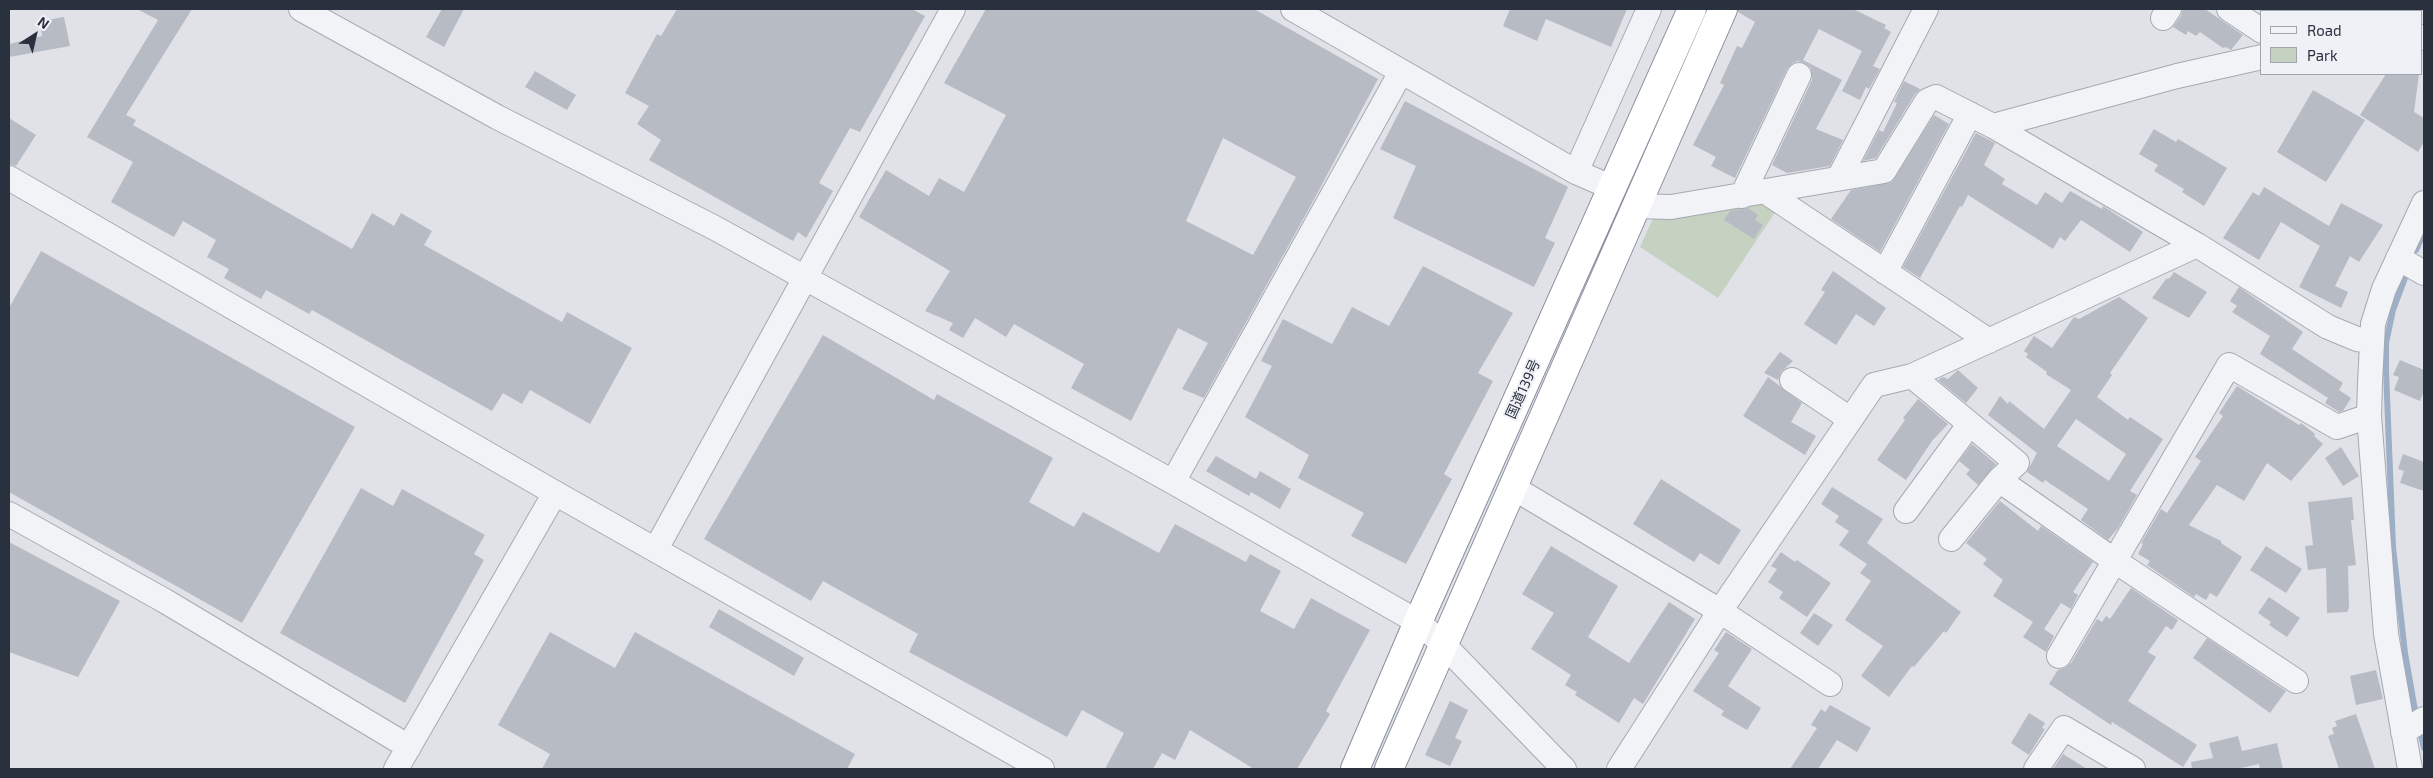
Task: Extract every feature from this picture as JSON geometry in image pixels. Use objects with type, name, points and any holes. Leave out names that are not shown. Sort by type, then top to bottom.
[{"type":"highway","name":"国道139号","points":[[1355,769],[1418,622],[1692,9]]},
{"type":"highway","points":[[1389,769],[1723,9]]},
{"type":"street","points":[[301,9],[497,117],[714,228],[1174,482],[1418,622],[1443,644],[1564,769]]},
{"type":"street","points":[[656,549],[951,9]]},
{"type":"street","points":[[1293,9],[1576,172],[1613,188]]},
{"type":"street","points":[[1576,172],[1650,9]]},
{"type":"street","points":[[1839,178],[1926,9]]},
{"type":"street","points":[[2229,9],[2260,30]]},
{"type":"street","points":[[1992,126],[2195,72],[2260,57]]},
{"type":"street","points":[[1174,482],[1400,72]]},
{"type":"street","points":[[1742,196],[1798,75]]},
{"type":"street","points":[[1636,206],[1671,207],[1884,171],[1927,101],[1936,97],[1992,126],[2197,245],[2328,327],[2357,339],[2372,341]]},
{"type":"street","points":[[1885,272],[1970,114]]},
{"type":"street","points":[[9,178],[555,493],[1042,769]]},
{"type":"street","points":[[1766,192],[1989,341]]},
{"type":"street","points":[[2410,769],[2386,634],[2369,416],[2373,324],[2398,258],[2424,203]]},
{"type":"street","points":[[1619,769],[1720,612],[1874,385],[1912,376],[2197,245]]},
{"type":"street","points":[[2398,258],[2424,273]]},
{"type":"street","points":[[2059,656],[2229,365],[2336,427],[2369,416]]},
{"type":"street","points":[[1912,376],[2017,464],[1999,480],[1951,539]]},
{"type":"street","points":[[1792,380],[1850,418]]},
{"type":"street","points":[[1906,511],[1968,424]]},
{"type":"street","points":[[1999,480],[2115,561],[2296,681]]},
{"type":"street","points":[[1512,487],[1720,612],[1830,684]]},
{"type":"street","points":[[396,769],[555,493]]},
{"type":"street","points":[[9,514],[165,601],[409,747]]},
{"type":"street","points":[[2403,732],[2424,719]]},
{"type":"street","points":[[2036,769],[2064,728],[2133,769]]},
{"type":"green space","points":[[1782,202],[1718,298],[1640,247],[1658,207]]},
{"type":"building","points":[[137,9],[192,9],[126,115],[136,120],[133,125],[352,249],[372,213],[394,226],[401,213],[432,231],[424,245],[562,322],[567,312],[632,348],[590,424],[530,390],[522,404],[503,393],[492,411],[312,310],[309,314],[266,290],[261,299],[224,278],[229,269],[207,257],[216,240],[183,221],[174,237],[111,202],[133,162],[87,137],[158,20]]},
{"type":"building","points":[[442,9],[464,9],[444,47],[426,37]]},
{"type":"building","points":[[677,9],[912,9],[925,16],[860,132],[850,128],[819,183],[833,191],[806,238],[798,232],[793,241],[649,160],[661,140],[637,124],[649,106],[625,93],[657,34],[661,36]]},
{"type":"building","points":[[986,9],[1254,9],[1378,79],[1311,205],[1204,398],[1182,389],[1208,343],[1178,328],[1131,421],[1071,388],[1084,364],[1014,324],[1006,337],[975,318],[963,338],[949,330],[953,323],[925,311],[950,271],[859,217],[886,170],[929,196],[939,178],[964,192],[1006,115],[944,83]],"holes":[[[1223,138],[1296,177],[1253,255],[1186,221]]]},
{"type":"building","points":[[1510,9],[1627,9],[1611,47],[1546,19],[1537,41],[1503,26]]},
{"type":"building","points":[[1738,9],[1853,9],[1886,25],[1884,28],[1891,32],[1873,66],[1880,69],[1869,89],[1866,87],[1860,100],[1842,91],[1862,51],[1819,29],[1803,60],[1842,80],[1816,129],[1843,140],[1830,166],[1787,173],[1772,165],[1812,80],[1811,68],[1805,63],[1798,61],[1792,63],[1787,69],[1735,178],[1711,166],[1716,157],[1693,145],[1724,85],[1720,83],[1737,46],[1742,48],[1755,22],[1738,12]]},
{"type":"building","points":[[2183,9],[2205,9],[2243,35],[2231,50],[2226,47],[2223,48],[2200,32],[2196,36],[2188,31],[2186,35],[2173,27],[2181,16]]},
{"type":"building","points":[[64,17],[70,46],[9,57],[9,44],[42,36],[40,21]]},
{"type":"building","points":[[535,71],[576,95],[567,110],[525,87]]},
{"type":"building","points":[[2385,75],[2419,75],[2414,112],[2424,118],[2424,142],[2418,152],[2360,115]]},
{"type":"building","points":[[1904,81],[1920,89],[1915,94],[1876,158],[1863,161],[1879,130],[1883,132],[1897,103],[1894,102]]},
{"type":"building","points":[[2313,90],[2365,120],[2326,182],[2277,152]]},
{"type":"building","points":[[1405,101],[1568,187],[1545,238],[1555,243],[1534,287],[1393,218],[1416,166],[1380,149]]},
{"type":"building","points":[[1934,115],[1949,124],[1880,252],[1831,219],[1851,190],[1892,182]]},
{"type":"building","points":[[9,118],[36,135],[16,166],[9,164]]},
{"type":"building","points":[[2154,129],[2176,142],[2178,139],[2227,168],[2204,206],[2182,192],[2184,189],[2154,171],[2158,165],[2139,154]]},
{"type":"building","points":[[1976,133],[1995,143],[1984,165],[2005,179],[2002,184],[2037,205],[2045,192],[2062,203],[2070,191],[2102,209],[2103,206],[2143,232],[2130,252],[2081,220],[2065,241],[2060,237],[2053,249],[1968,195],[1920,278],[1903,267]]},
{"type":"building","points":[[2264,187],[2329,226],[2341,203],[2383,225],[2359,262],[2350,256],[2335,286],[2348,292],[2341,308],[2299,287],[2320,246],[2281,222],[2259,260],[2223,238],[2253,192],[2259,196]]},
{"type":"building","points":[[1748,208],[1758,215],[1755,220],[1763,225],[1754,239],[1724,220],[1730,211]]},
{"type":"building","points":[[41,251],[355,427],[242,623],[9,492],[9,308]]},
{"type":"building","points":[[1423,266],[1513,313],[1478,373],[1493,381],[1444,474],[1452,479],[1406,564],[1351,536],[1364,513],[1298,478],[1309,455],[1245,417],[1272,366],[1261,361],[1283,319],[1332,344],[1352,307],[1389,326]]},
{"type":"building","points":[[1833,271],[1886,308],[1874,326],[1856,314],[1836,345],[1804,324],[1825,292],[1821,290]]},
{"type":"building","points":[[2174,272],[2207,292],[2189,318],[2152,298],[2166,279],[2170,278]]},
{"type":"building","points":[[2239,287],[2303,332],[2292,349],[2343,383],[2339,390],[2351,398],[2343,411],[2339,412],[2325,403],[2328,398],[2260,354],[2270,336],[2232,312],[2237,306],[2230,301]]},
{"type":"building","points":[[2119,297],[2148,318],[2110,373],[2112,375],[2097,397],[2128,420],[2130,417],[2163,439],[2130,491],[2137,495],[2118,528],[2108,540],[2081,520],[2088,509],[2045,480],[2043,483],[2027,472],[2037,453],[1988,415],[2000,396],[2008,404],[2009,401],[2044,429],[2071,390],[2046,374],[2047,372],[2026,357],[2028,354],[2024,351],[2034,336],[2052,348],[2074,317],[2079,319]],"holes":[[[2076,419],[2126,454],[2109,481],[2057,446]]]},
{"type":"building","points":[[823,335],[934,400],[937,394],[1053,458],[1029,502],[1074,527],[1083,512],[1159,553],[1175,524],[1246,562],[1250,554],[1281,571],[1260,611],[1294,629],[1311,598],[1370,630],[1326,711],[1330,714],[1297,769],[1254,769],[1190,730],[1175,760],[1162,753],[1153,769],[1105,769],[1124,733],[1082,710],[1067,737],[909,652],[918,634],[823,581],[811,601],[704,539]]},
{"type":"building","points":[[1780,352],[1793,361],[1781,372],[1778,380],[1764,373]]},
{"type":"building","points":[[2400,360],[2424,370],[2424,391],[2420,401],[2394,390],[2399,377],[2393,375]]},
{"type":"building","points":[[1958,370],[1978,388],[1966,403],[1938,380],[1943,377],[1948,379]]},
{"type":"building","points":[[1768,377],[1802,403],[1791,422],[1816,436],[1805,455],[1743,416]]},
{"type":"building","points":[[2237,386],[2299,425],[2301,423],[2315,434],[2314,436],[2323,444],[2291,481],[2267,463],[2244,501],[2217,485],[2189,525],[2221,541],[2221,543],[2242,557],[2217,597],[2210,593],[2206,600],[2196,594],[2194,597],[2147,565],[2150,561],[2138,554],[2143,544],[2141,543],[2161,509],[2167,513],[2201,461],[2195,457],[2223,416],[2219,413]]},
{"type":"building","points":[[1918,399],[1948,424],[1932,441],[1906,480],[1877,460],[1905,420],[1903,418]]},
{"type":"building","points":[[1972,444],[1996,464],[1978,485],[1966,474],[1970,470],[1959,461]]},
{"type":"building","points":[[2341,447],[2359,476],[2343,486],[2325,458]]},
{"type":"building","points":[[2403,454],[2424,462],[2424,491],[2400,483],[2404,471],[2398,469]]},
{"type":"building","points":[[1216,456],[1256,479],[1260,471],[1291,489],[1280,509],[1251,492],[1249,496],[1206,471]]},
{"type":"building","points":[[1661,479],[1741,530],[1719,565],[1700,553],[1694,562],[1633,524]]},
{"type":"building","points":[[1832,487],[1883,519],[1867,543],[1961,612],[1946,633],[1944,631],[1914,667],[1912,666],[1889,697],[1861,676],[1883,646],[1845,620],[1871,581],[1860,573],[1867,564],[1839,545],[1849,531],[1835,522],[1839,516],[1821,504]]},
{"type":"building","points":[[361,488],[393,506],[402,489],[485,535],[474,554],[484,560],[405,703],[280,633]]},
{"type":"building","points":[[2352,497],[2354,520],[2351,520],[2356,565],[2348,566],[2349,608],[2347,612],[2327,613],[2326,568],[2308,570],[2305,546],[2313,545],[2308,502]]},
{"type":"building","points":[[2000,501],[2038,531],[2041,526],[2093,562],[2073,592],[2078,595],[2071,609],[2061,603],[2044,629],[2054,636],[2046,652],[2023,637],[2033,622],[1993,596],[2003,580],[1983,564],[1987,559],[1966,543]]},
{"type":"building","points":[[9,542],[120,601],[78,677],[9,652]]},
{"type":"building","points":[[1551,546],[1618,586],[1588,637],[1629,663],[1669,602],[1695,619],[1643,704],[1634,698],[1619,723],[1575,695],[1577,692],[1565,685],[1571,675],[1531,649],[1554,613],[1522,594]]},
{"type":"building","points":[[2266,546],[2302,569],[2286,593],[2250,570]]},
{"type":"building","points":[[1781,552],[1795,562],[1797,560],[1831,583],[1807,617],[1779,598],[1783,592],[1768,582],[1777,569],[1771,566]]},
{"type":"building","points":[[2131,588],[2178,620],[2172,630],[2166,626],[2148,652],[2156,657],[2128,701],[2197,745],[2183,767],[2112,722],[2111,725],[2049,684],[2058,670],[2065,668],[2071,663],[2097,619],[2102,622],[2106,616],[2110,619]]},
{"type":"building","points":[[2269,597],[2300,618],[2287,637],[2269,625],[2271,622],[2258,613]]},
{"type":"building","points":[[719,609],[804,658],[794,676],[709,627]]},
{"type":"building","points":[[1814,613],[1833,625],[1818,646],[1800,633]]},
{"type":"building","points":[[550,632],[615,668],[635,632],[855,754],[847,769],[542,769],[550,754],[498,725]]},
{"type":"building","points":[[1726,632],[1752,649],[1728,686],[1761,708],[1747,730],[1721,715],[1724,711],[1693,691],[1719,653],[1714,650]]},
{"type":"building","points":[[2207,638],[2286,691],[2270,713],[2193,658]]},
{"type":"building","points":[[2376,670],[2383,699],[2356,705],[2350,676]]},
{"type":"building","points":[[1450,701],[1468,710],[1455,738],[1462,741],[1450,766],[1425,755]]},
{"type":"building","points":[[1830,705],[1871,728],[1857,752],[1837,740],[1818,769],[1790,769],[1817,728],[1811,725],[1821,709],[1825,712]]},
{"type":"building","points":[[2029,713],[2045,723],[2042,728],[2045,729],[2029,755],[2011,743]]},
{"type":"building","points":[[2356,714],[2375,769],[2339,769],[2328,736],[2334,734],[2332,728],[2337,726],[2335,721]]},
{"type":"building","points":[[2238,736],[2242,751],[2277,743],[2283,769],[2260,769],[2259,764],[2236,769],[2192,769],[2191,762],[2213,758],[2209,743]]},
{"type":"building","points":[[2063,754],[2087,769],[2053,769]]},
{"type":"waterway","points":[[2416,250],[2424,232]]},
{"type":"waterway","points":[[2408,270],[2393,310],[2386,343],[2386,370],[2393,547],[2405,653],[2416,716]]},
{"type":"waterway","points":[[2420,731],[2424,748]]}]
